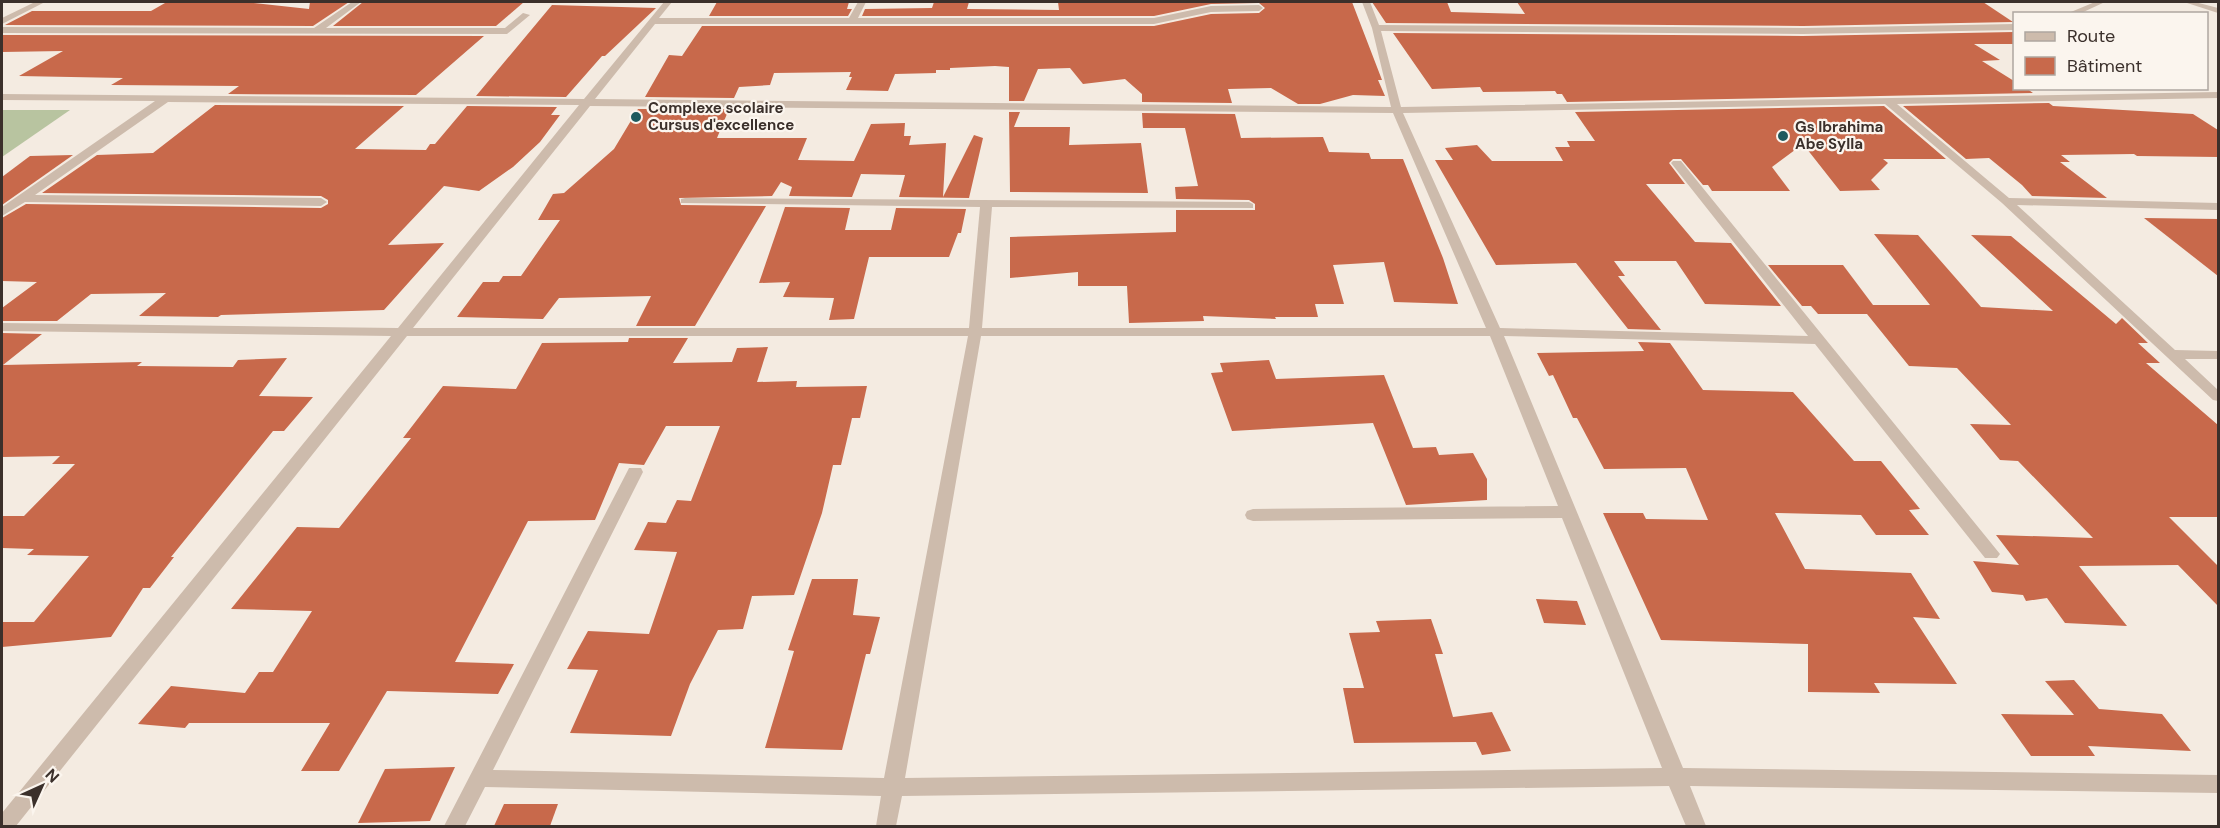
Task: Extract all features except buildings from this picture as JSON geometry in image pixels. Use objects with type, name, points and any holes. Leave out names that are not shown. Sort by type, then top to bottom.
[{"type":"street","points":[[2,21],[41,2]]},
{"type":"street","points":[[317,30],[357,2]]},
{"type":"street","points":[[4,826],[668,2]]},
{"type":"street","points":[[852,22],[862,2]]},
{"type":"street","points":[[1366,2],[1376,28],[1397,110],[1495,332],[1674,777],[1696,826]]},
{"type":"street","points":[[2075,12],[2101,2]]},
{"type":"street","points":[[2188,2],[2218,11]]},
{"type":"street","points":[[652,21],[1154,21],[1211,9],[1259,8]]},
{"type":"street","points":[[2,30],[507,31],[526,15]]},
{"type":"street","points":[[1376,28],[1803,31],[2013,27]]},
{"type":"street","points":[[2,97],[1397,110],[2218,95]]},
{"type":"street","points":[[2,213],[167,98]]},
{"type":"street","points":[[1887,101],[2006,201],[2218,397]]},
{"type":"street","points":[[1677,163],[1991,554]]},
{"type":"street","points":[[22,198],[321,202]]},
{"type":"street","points":[[685,201],[1249,206]]},
{"type":"street","points":[[2006,201],[2218,206]]},
{"type":"street","points":[[886,826],[975,333],[986,205]]},
{"type":"street","points":[[2,327],[400,332],[1495,332],[1819,340]]},
{"type":"street","points":[[2171,354],[2218,355]]},
{"type":"street","points":[[454,826],[635,472]]},
{"type":"street","points":[[1253,515],[1568,512]]},
{"type":"street","points":[[479,778],[893,787],[1674,777],[2218,784]]},
{"type":"green space","points":[[2,110],[70,110],[2,157]]},
{"type":"place","name":"Complexe scolaire Cursus d'excellence","points":[[636,117]]},
{"type":"place","name":"Gs Ibrahima Abe Sylla","points":[[1783,136]]}]
